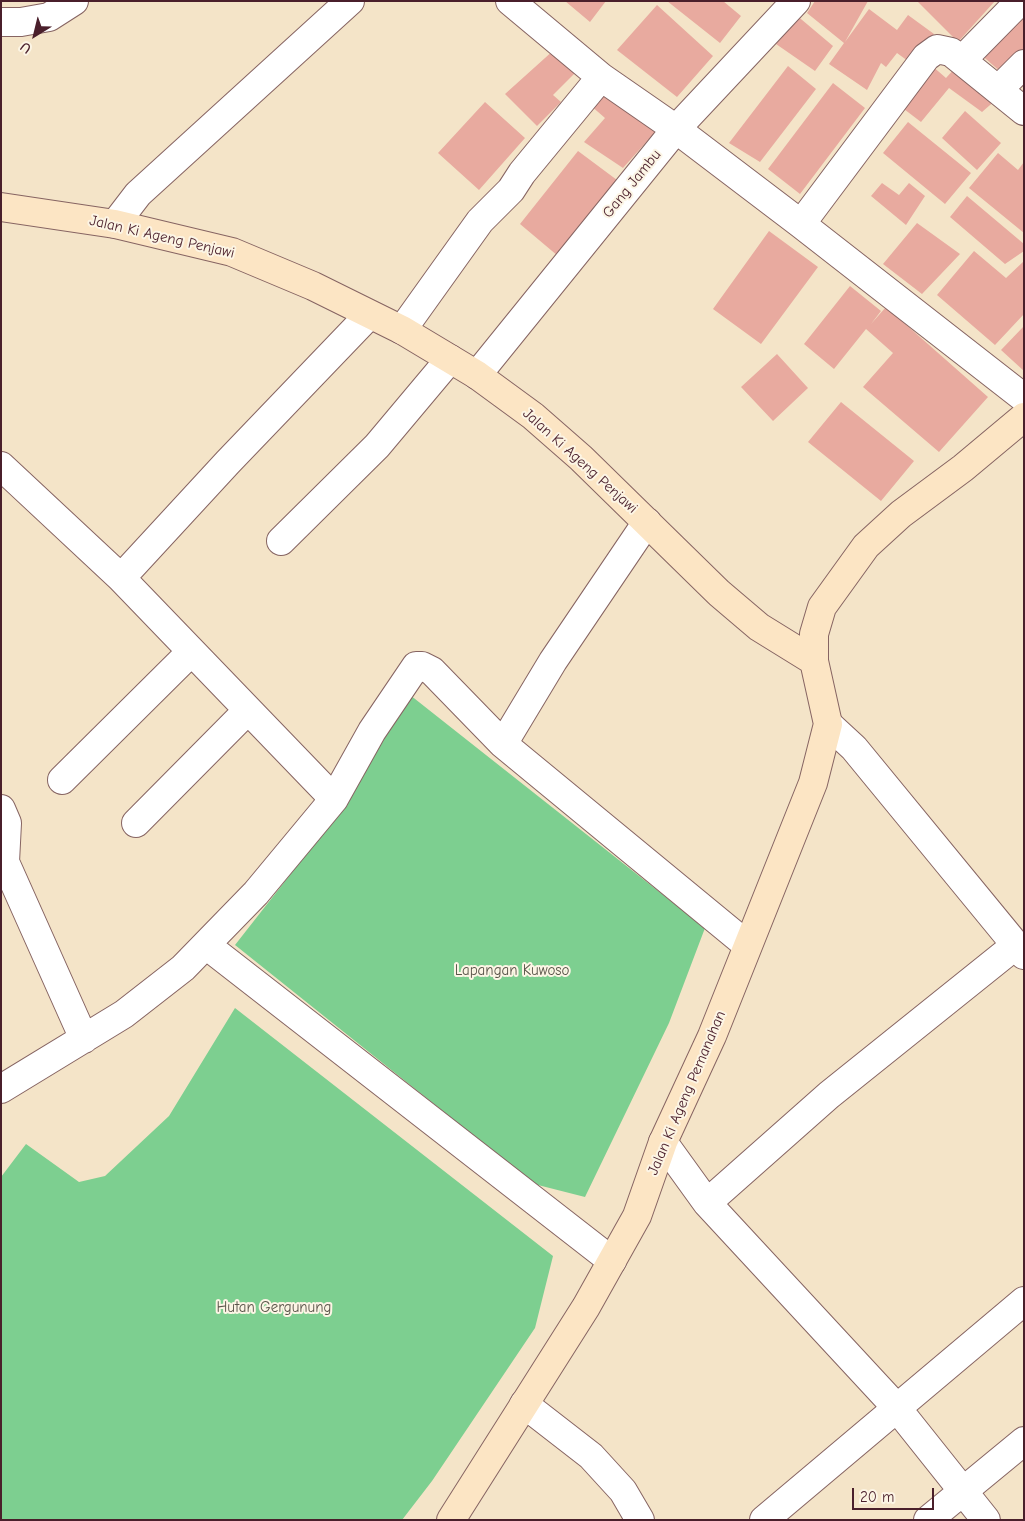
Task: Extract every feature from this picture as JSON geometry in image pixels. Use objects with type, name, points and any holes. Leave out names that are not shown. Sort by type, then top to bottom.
[{"type":"main road","name":"Jalan Ki Ageng Penjawi","points":[[1,207],[115,224],[232,252],[313,286],[402,330],[477,375],[547,428],[719,592],[759,627],[814,662]]},
{"type":"main road","points":[[814,662],[814,634],[822,607],[866,546],[901,514],[963,468],[1024,417]]},
{"type":"main road","name":"Jalan Ki Ageng Pemanahan","points":[[451,1520],[586,1308],[637,1216],[663,1142],[712,1036],[813,783],[828,724],[814,662]]},
{"type":"street","points":[[1,22],[21,22],[49,17],[74,1]]},
{"type":"street","points":[[115,224],[138,194],[350,1]]},
{"type":"street","points":[[510,1],[601,77],[676,129],[1024,398]]},
{"type":"street","name":"Gang Jambu","points":[[477,375],[676,129],[796,1]]},
{"type":"street","points":[[962,60],[1020,1]]},
{"type":"street","points":[[801,224],[926,57],[937,49],[951,52],[1024,111]]},
{"type":"street","points":[[999,89],[1024,64]]},
{"type":"street","points":[[402,330],[480,222],[511,190],[522,173],[601,77]]},
{"type":"street","points":[[121,578],[228,462],[369,315]]},
{"type":"street","points":[[281,541],[377,446],[450,359]]},
{"type":"street","points":[[1,466],[121,578],[334,800]]},
{"type":"street","points":[[503,744],[553,661],[647,522]]},
{"type":"street","points":[[62,780],[191,652]]},
{"type":"street","points":[[1,1089],[124,1014],[176,974],[206,945],[256,894],[334,800],[372,731],[416,666],[422,666],[432,671],[503,744],[747,946]]},
{"type":"street","points":[[136,823],[248,710]]},
{"type":"street","points":[[707,1203],[829,1094],[1020,950],[854,748],[828,724]]},
{"type":"street","points":[[1,808],[8,823],[3,863],[84,1039]]},
{"type":"street","points":[[206,945],[612,1261]]},
{"type":"street","points":[[663,1142],[707,1203],[896,1407],[986,1520]]},
{"type":"street","points":[[764,1520],[1024,1301]]},
{"type":"street","points":[[524,1404],[591,1456],[623,1491],[640,1520]]},
{"type":"street","points":[[928,1520],[1024,1441]]},
{"type":"green space","name":"Lapangan Kuwoso","points":[[410,695],[705,928],[669,1023],[585,1197],[534,1184],[235,945],[337,815]]},
{"type":"green space","name":"Hutan Gergunung","points":[[235,1008],[553,1256],[535,1328],[432,1481],[402,1520],[1,1520],[1,1177],[26,1144],[79,1182],[105,1176],[169,1116]]},
{"type":"building","points":[[565,1],[606,1],[590,22]]},
{"type":"building","points":[[667,1],[723,1],[741,16],[720,43]]},
{"type":"building","points":[[815,1],[868,1],[845,42],[869,9],[897,30],[908,15],[934,34],[912,64],[897,53],[886,67],[881,63],[867,90],[829,64],[844,43],[807,13]]},
{"type":"building","points":[[917,1],[995,1],[958,42]]},
{"type":"building","points":[[657,5],[713,56],[677,97],[617,50]]},
{"type":"building","points":[[1024,7],[1024,51],[1002,73],[979,53]]},
{"type":"building","points":[[795,14],[833,46],[815,71],[776,44]]},
{"type":"building","points":[[555,49],[576,72],[553,95],[561,102],[537,126],[505,94]]},
{"type":"building","points":[[931,65],[946,78],[955,68],[997,99],[982,112],[949,88],[921,122],[900,106]]},
{"type":"building","points":[[788,66],[816,89],[760,162],[729,143]]},
{"type":"building","points":[[833,83],[865,108],[800,194],[768,169]]},
{"type":"building","points":[[602,88],[657,130],[623,168],[584,142],[605,118],[590,105]]},
{"type":"building","points":[[485,102],[525,138],[479,190],[438,153]]},
{"type":"building","points":[[965,111],[1001,143],[977,170],[942,138]]},
{"type":"building","points":[[908,122],[971,173],[945,204],[883,153]]},
{"type":"building","points":[[578,151],[617,180],[558,256],[520,224]]},
{"type":"building","points":[[998,153],[1018,170],[1024,162],[1024,233],[969,188]]},
{"type":"building","points":[[882,183],[899,195],[909,183],[925,196],[906,225],[871,196]]},
{"type":"building","points":[[967,196],[1024,244],[1024,251],[1005,264],[950,217]]},
{"type":"building","points":[[917,223],[960,254],[922,294],[883,264]]},
{"type":"building","points":[[769,231],[818,267],[761,344],[713,309]]},
{"type":"building","points":[[974,251],[1006,278],[1024,261],[1024,314],[995,345],[937,295]]},
{"type":"building","points":[[850,286],[881,311],[871,324],[886,307],[988,397],[939,452],[863,387],[893,353],[866,329],[834,369],[804,344]]},
{"type":"building","points":[[1024,326],[1024,371],[1001,350]]},
{"type":"building","points":[[777,354],[808,388],[773,421],[741,387]]},
{"type":"building","points":[[841,402],[914,461],[881,501],[808,442]]}]
